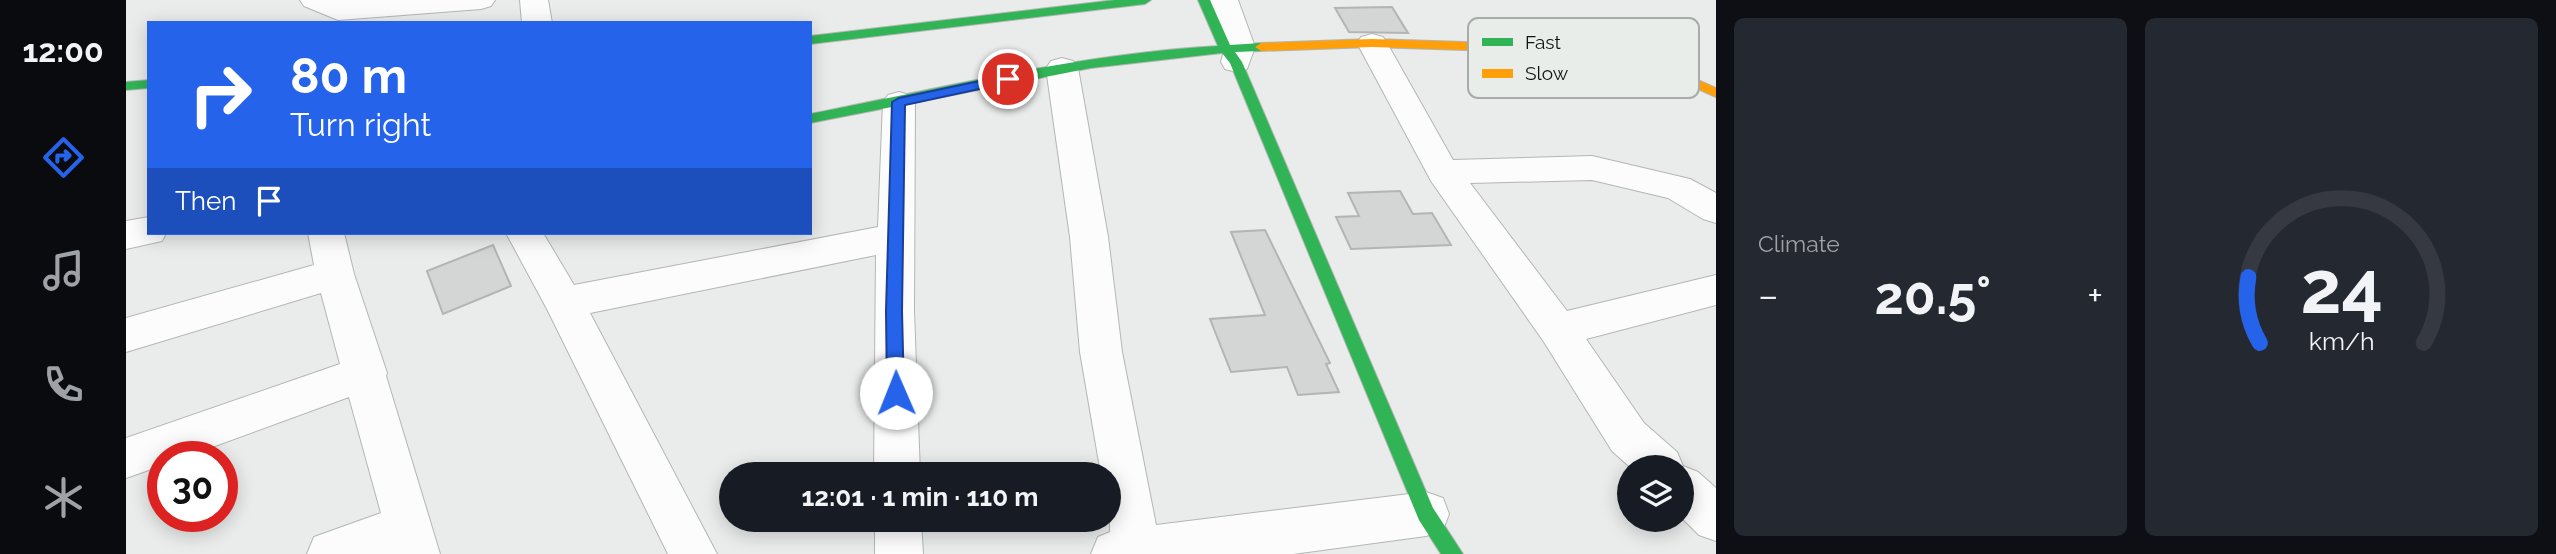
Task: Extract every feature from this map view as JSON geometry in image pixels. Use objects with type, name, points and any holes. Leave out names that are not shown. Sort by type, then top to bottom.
[{"type":"street","points":[[314,0],[338,11],[481,0]]},
{"type":"street","points":[[534,0],[537,21]]},
{"type":"street","points":[[812,40],[1145,0]]},
{"type":"street","points":[[1204,0],[1234,53],[1426,514],[1453,554]]},
{"type":"street","points":[[1224,0],[1234,53]]},
{"type":"street","points":[[1372,43],[1443,172],[1558,330],[1629,437],[1648,455]]},
{"type":"street","points":[[812,119],[1062,68],[1372,43],[1468,46]]},
{"type":"street","points":[[1062,68],[1089,237],[1101,352],[1130,553],[1426,514]]},
{"type":"street","points":[[126,86],[147,83]]},
{"type":"street","points":[[1699,85],[1716,93]]},
{"type":"street","points":[[897,462],[894,311],[899,102]]},
{"type":"street","points":[[1443,172],[1592,168],[1678,188],[1716,210]]},
{"type":"street","points":[[126,235],[147,231]]},
{"type":"street","points":[[326,235],[335,274],[366,373],[411,540],[331,554]]},
{"type":"street","points":[[525,235],[564,303],[693,554]]},
{"type":"street","points":[[564,303],[897,237]]},
{"type":"street","points":[[126,335],[335,274]]},
{"type":"street","points":[[1558,330],[1716,290]]},
{"type":"street","points":[[126,458],[366,373]]},
{"type":"street","points":[[1694,498],[1716,519]]},
{"type":"street","points":[[898,532],[899,554]]},
{"type":"building","points":[[1392,7],[1408,33],[1349,32],[1335,8]]},
{"type":"building","points":[[1400,191],[1413,214],[1432,213],[1451,245],[1351,249],[1336,217],[1359,216],[1348,193]]},
{"type":"building","points":[[1265,230],[1330,363],[1326,364],[1339,392],[1298,395],[1287,367],[1231,372],[1210,319],[1265,315],[1231,232]]},
{"type":"building","points":[[493,245],[511,286],[443,314],[427,271]]},
{"type":"traffic: fast","points":[[812,40],[1145,0]]},
{"type":"traffic: fast","points":[[1204,0],[1225,48],[1236,62],[1426,514],[1453,554]]},
{"type":"traffic: fast","points":[[812,119],[1091,64],[1204,50],[1261,47]]},
{"type":"traffic: fast","points":[[126,86],[147,84]]},
{"type":"traffic: slow","points":[[1261,47],[1372,43],[1468,46]]},
{"type":"traffic: slow","points":[[1699,85],[1716,93]]},
{"type":"route","points":[[896,393],[894,311],[899,102],[1008,79]]}]
